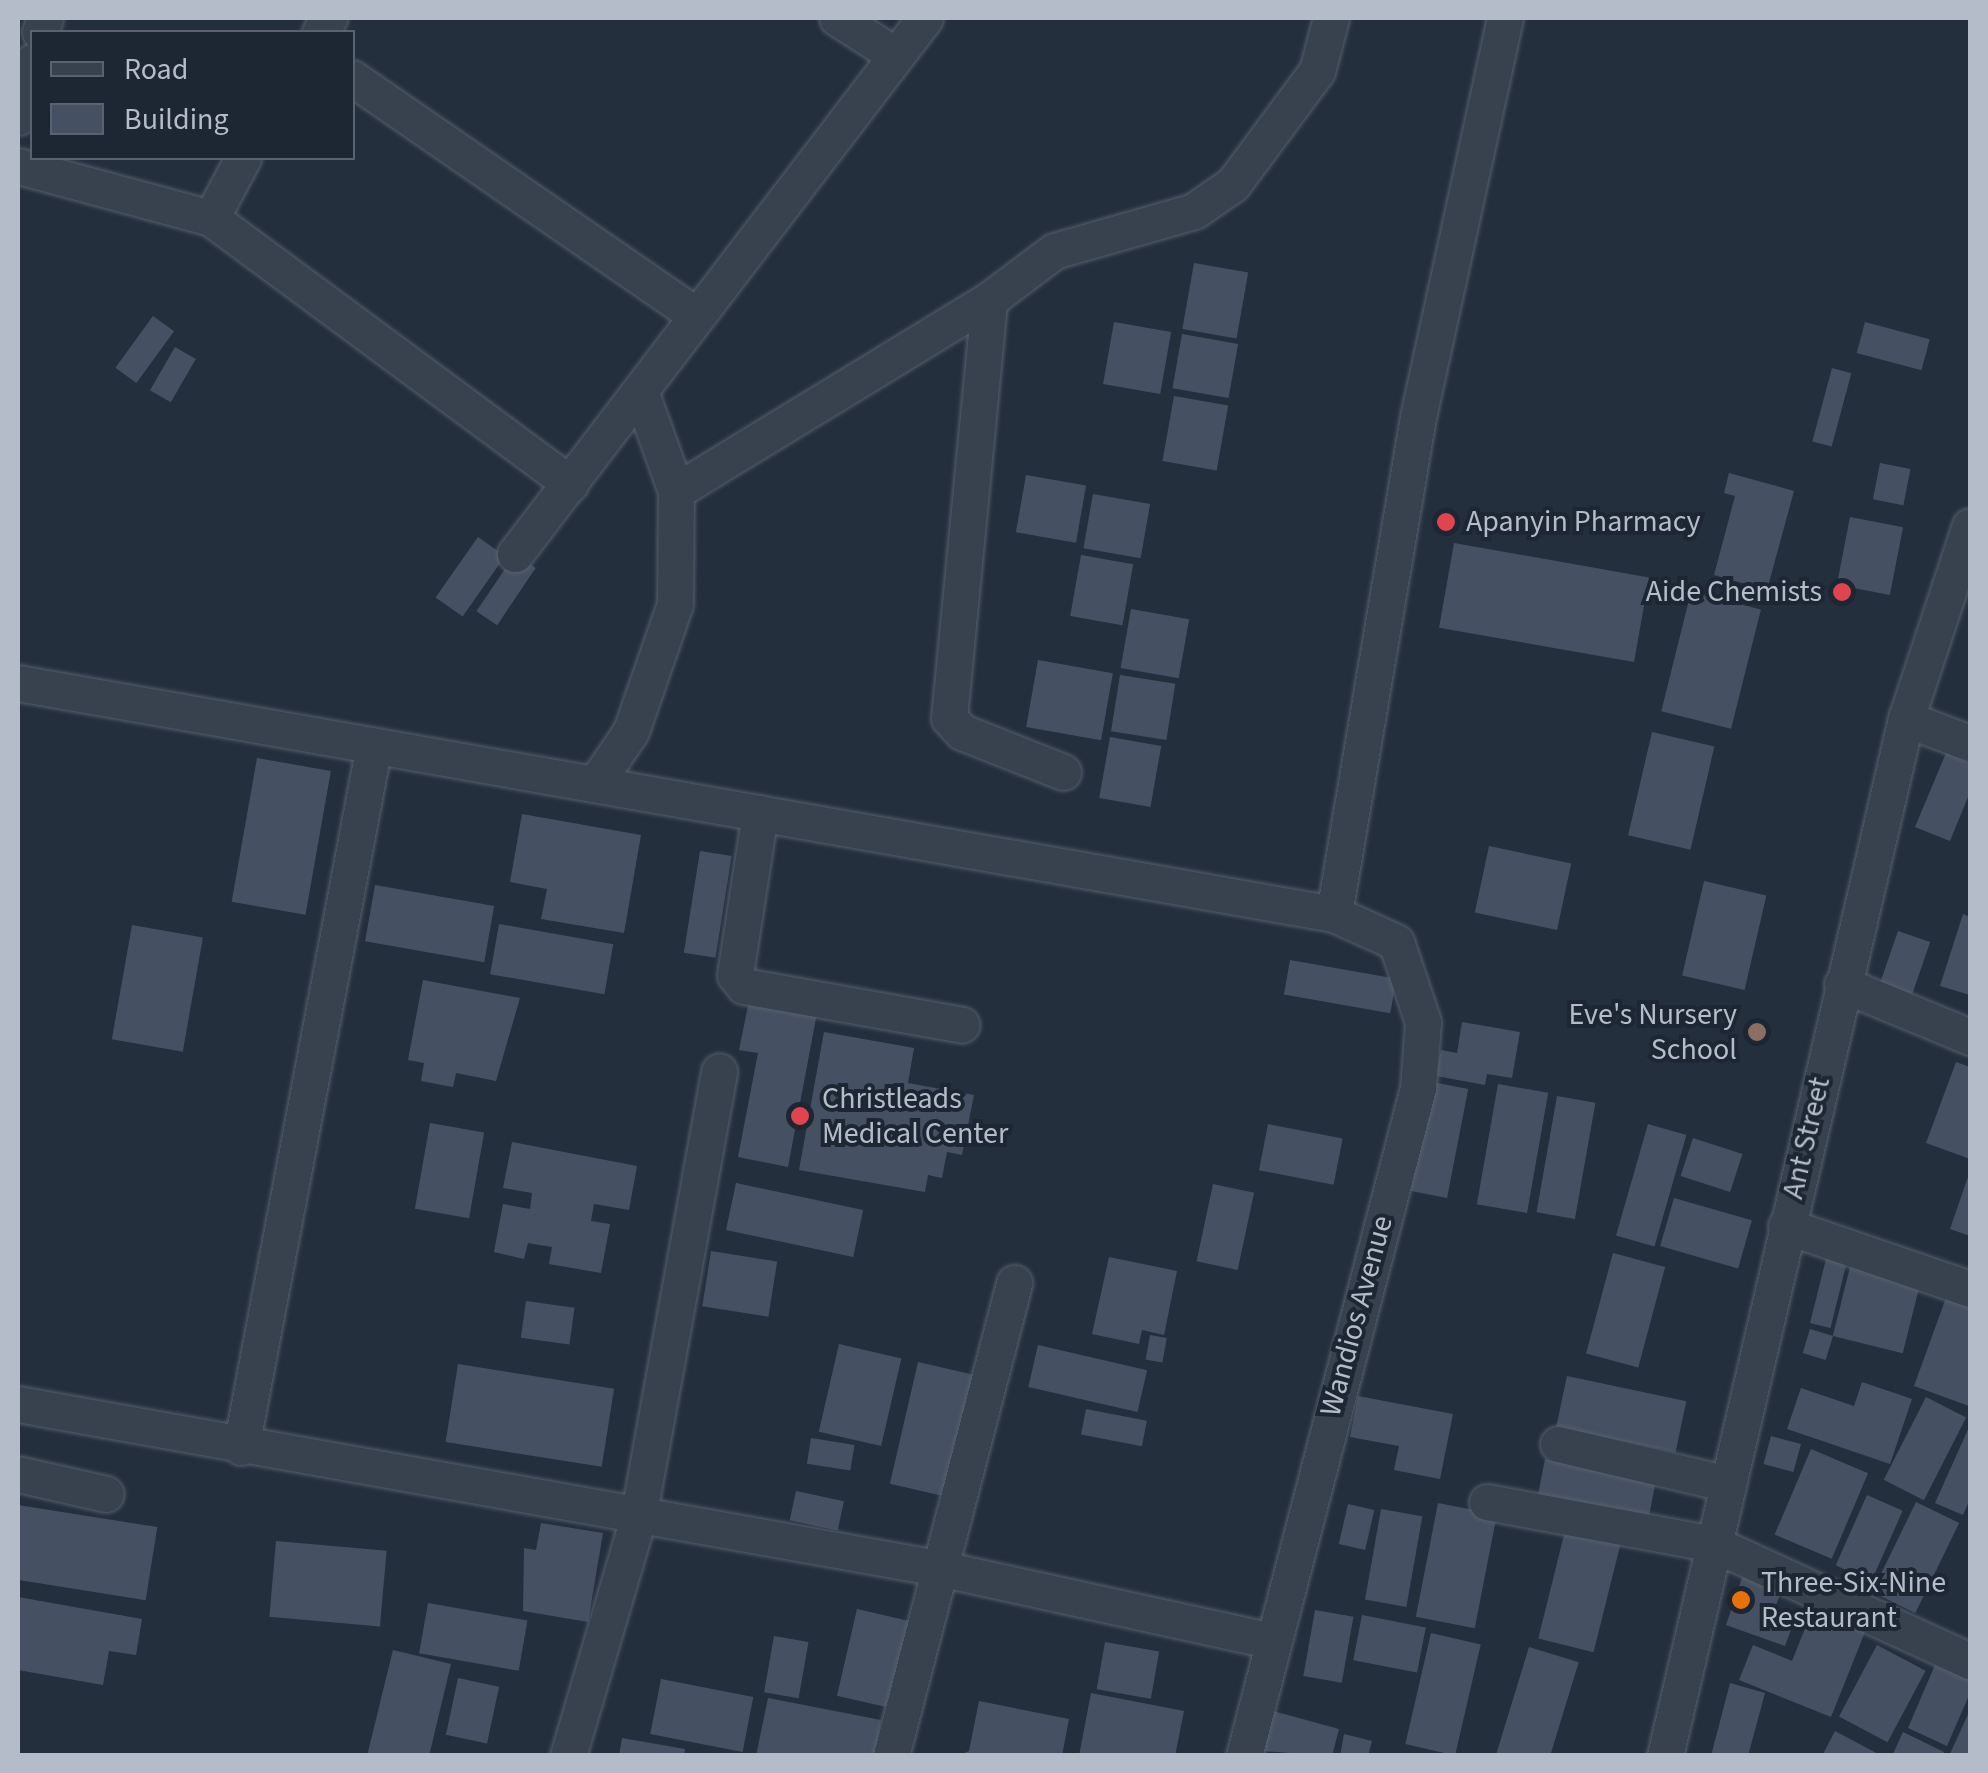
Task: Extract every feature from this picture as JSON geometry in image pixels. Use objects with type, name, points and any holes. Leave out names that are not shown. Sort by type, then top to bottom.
[{"type":"street","points":[[836,18],[895,55]]},
{"type":"street","points":[[515,554],[640,391],[693,313],[925,18]]},
{"type":"street","points":[[676,490],[989,300],[1054,251],[1194,211],[1233,184],[1317,71],[1331,18]]},
{"type":"street","points":[[1334,914],[1418,417],[1504,18]]},
{"type":"street","points":[[18,117],[30,70]]},
{"type":"street","points":[[355,80],[693,313]]},
{"type":"street","points":[[211,218],[242,160]]},
{"type":"street","points":[[18,166],[211,218],[570,484]]},
{"type":"street","points":[[989,300],[949,718],[962,732],[1063,772]]},
{"type":"street","points":[[595,784],[631,731],[675,604],[676,490],[640,391]]},
{"type":"street","name":"Ant Street","points":[[1666,1756],[1906,718],[1970,526]]},
{"type":"street","name":"Wandios Avenue","points":[[18,683],[1334,914],[1396,942],[1423,1022],[1418,1088],[1268,1640],[1244,1756]]},
{"type":"street","points":[[1906,718],[1970,742]]},
{"type":"street","points":[[241,1447],[374,745]]},
{"type":"street","points":[[760,813],[736,975],[744,986],[962,1026]]},
{"type":"street","points":[[1842,984],[1970,1036]]},
{"type":"street","points":[[568,1756],[638,1518],[719,1071]]},
{"type":"street","points":[[1786,1226],[1970,1289]]},
{"type":"street","points":[[891,1756],[1014,1283]]},
{"type":"street","points":[[18,1404],[638,1518],[938,1568],[1268,1640]]},
{"type":"street","points":[[1558,1444],[1728,1484]]},
{"type":"street","points":[[18,1474],[106,1494]]},
{"type":"street","points":[[1487,1502],[1714,1544],[1970,1661]]},
{"type":"building","points":[[1194,263],[1248,273],[1237,339],[1182,329]]},
{"type":"building","points":[[153,316],[174,331],[136,383],[115,368]]},
{"type":"building","points":[[1114,322],[1171,332],[1160,394],[1103,384]]},
{"type":"building","points":[[1865,322],[1930,339],[1921,370],[1857,353]]},
{"type":"building","points":[[1182,334],[1238,344],[1229,398],[1172,388]]},
{"type":"building","points":[[175,347],[196,359],[171,402],[150,390]]},
{"type":"building","points":[[1832,368],[1851,373],[1832,447],[1812,441]]},
{"type":"building","points":[[1174,396],[1228,406],[1217,471],[1163,461]]},
{"type":"building","points":[[1880,463],[1910,469],[1903,505],[1873,499]]},
{"type":"building","points":[[1729,473],[1794,491],[1767,590],[1714,575],[1735,496],[1724,493]]},
{"type":"building","points":[[1026,475],[1086,486],[1076,543],[1016,532]]},
{"type":"building","points":[[1093,494],[1150,504],[1141,558],[1083,548]]},
{"type":"building","points":[[1850,517],[1903,527],[1890,595],[1837,585]]},
{"type":"building","points":[[478,537],[505,556],[463,617],[436,598]]},
{"type":"building","points":[[1454,543],[1649,577],[1634,662],[1439,628]]},
{"type":"building","points":[[515,554],[536,568],[497,625],[476,611]]},
{"type":"building","points":[[1081,555],[1133,564],[1122,625],[1070,616]]},
{"type":"building","points":[[1691,592],[1761,609],[1731,729],[1661,711]]},
{"type":"building","points":[[1131,609],[1189,619],[1179,678],[1121,668]]},
{"type":"building","points":[[1038,660],[1113,673],[1101,740],[1026,727]]},
{"type":"building","points":[[1120,675],[1175,684],[1166,740],[1111,731]]},
{"type":"building","points":[[1652,732],[1714,746],[1691,850],[1628,835]]},
{"type":"building","points":[[1110,737],[1161,746],[1150,807],[1099,798]]},
{"type":"building","points":[[1946,753],[1970,763],[1970,792],[1950,841],[1915,827]]},
{"type":"building","points":[[257,758],[331,771],[306,915],[232,902]]},
{"type":"building","points":[[522,814],[641,835],[624,933],[541,919],[547,889],[510,882]]},
{"type":"building","points":[[1489,846],[1571,863],[1557,930],[1475,913]]},
{"type":"building","points":[[700,851],[732,856],[715,958],[684,953]]},
{"type":"building","points":[[1704,881],[1766,895],[1745,990],[1682,976]]},
{"type":"building","points":[[375,885],[494,906],[484,962],[365,941]]},
{"type":"building","points":[[1963,914],[1970,917],[1970,995],[1940,986]]},
{"type":"building","points":[[499,924],[613,944],[604,994],[490,974]]},
{"type":"building","points":[[132,925],[203,938],[183,1052],[112,1039]]},
{"type":"building","points":[[1898,931],[1930,942],[1912,994],[1880,983]]},
{"type":"building","points":[[1290,960],[1396,979],[1390,1013],[1284,994]]},
{"type":"building","points":[[423,980],[520,998],[496,1081],[456,1073],[453,1087],[421,1081],[424,1063],[408,1060]]},
{"type":"building","points":[[749,1001],[817,1013],[788,1167],[738,1157],[758,1053],[739,1050]]},
{"type":"building","points":[[1462,1022],[1520,1032],[1512,1078],[1487,1074],[1485,1085],[1436,1076],[1441,1050],[1457,1053]]},
{"type":"building","points":[[824,1032],[914,1048],[908,1083],[974,1095],[962,1155],[947,1152],[942,1178],[928,1175],[925,1192],[799,1170]]},
{"type":"building","points":[[1956,1062],[1970,1067],[1970,1159],[1926,1143]]},
{"type":"building","points":[[1427,1081],[1468,1089],[1447,1198],[1406,1190]]},
{"type":"building","points":[[1498,1084],[1548,1093],[1527,1213],[1477,1204]]},
{"type":"building","points":[[1557,1096],[1595,1103],[1575,1219],[1537,1212]]},
{"type":"building","points":[[430,1123],[484,1133],[469,1218],[415,1209]]},
{"type":"building","points":[[1268,1124],[1343,1139],[1334,1185],[1259,1170]]},
{"type":"building","points":[[1648,1124],[1686,1135],[1654,1247],[1616,1236]]},
{"type":"building","points":[[1693,1138],[1742,1154],[1730,1192],[1681,1176]]},
{"type":"building","points":[[512,1142],[637,1166],[629,1210],[594,1204],[591,1221],[610,1224],[601,1273],[549,1264],[552,1247],[528,1243],[524,1259],[494,1252],[503,1204],[530,1209],[532,1193],[503,1188]]},
{"type":"building","points":[[1970,1171],[1970,1236],[1950,1229]]},
{"type":"building","points":[[736,1183],[863,1210],[853,1257],[726,1230]]},
{"type":"building","points":[[1213,1184],[1254,1193],[1238,1270],[1197,1261]]},
{"type":"building","points":[[1674,1198],[1752,1220],[1738,1268],[1660,1246]]},
{"type":"building","points":[[711,1251],[777,1261],[768,1317],[702,1306]]},
{"type":"building","points":[[1613,1253],[1665,1267],[1638,1367],[1586,1353]]},
{"type":"building","points":[[1827,1255],[1847,1260],[1830,1328],[1810,1323]]},
{"type":"building","points":[[1109,1257],[1177,1271],[1164,1335],[1142,1330],[1139,1344],[1092,1334]]},
{"type":"building","points":[[1850,1267],[1920,1284],[1903,1353],[1833,1336]]},
{"type":"building","points":[[1947,1295],[1970,1303],[1969,1406],[1914,1386]]},
{"type":"building","points":[[526,1301],[575,1308],[569,1344],[521,1338]]},
{"type":"building","points":[[1810,1329],[1833,1336],[1826,1360],[1803,1353]]},
{"type":"building","points":[[1150,1335],[1167,1338],[1162,1363],[1146,1360]]},
{"type":"building","points":[[839,1344],[901,1358],[881,1446],[819,1432]]},
{"type":"building","points":[[1038,1345],[1147,1370],[1137,1412],[1028,1387]]},
{"type":"building","points":[[918,1362],[974,1375],[945,1497],[890,1484]]},
{"type":"building","points":[[458,1364],[614,1389],[602,1467],[446,1442]]},
{"type":"building","points":[[1567,1376],[1686,1401],[1676,1452],[1556,1427]]},
{"type":"building","points":[[1862,1382],[1912,1399],[1890,1464],[1787,1429],[1801,1388],[1854,1406]]},
{"type":"building","points":[[1358,1396],[1453,1414],[1440,1479],[1394,1470],[1399,1446],[1350,1437]]},
{"type":"building","points":[[1926,1397],[1966,1417],[1924,1500],[1884,1480]]},
{"type":"building","points":[[1086,1409],[1147,1421],[1142,1446],[1081,1435]]},
{"type":"building","points":[[1970,1425],[1970,1499],[1963,1515],[1935,1503]]},
{"type":"building","points":[[1771,1436],[1801,1444],[1793,1472],[1763,1464]]},
{"type":"building","points":[[811,1438],[854,1445],[850,1471],[807,1464]]},
{"type":"building","points":[[1811,1449],[1868,1473],[1832,1559],[1775,1535]]},
{"type":"building","points":[[1545,1459],[1656,1481],[1647,1528],[1536,1506]]},
{"type":"building","points":[[796,1491],[844,1501],[838,1531],[790,1520]]},
{"type":"building","points":[[1867,1495],[1903,1511],[1871,1581],[1836,1565]]},
{"type":"building","points":[[1916,1502],[1959,1523],[1915,1613],[1872,1592]]},
{"type":"building","points":[[1438,1503],[1497,1514],[1475,1628],[1416,1617]]},
{"type":"building","points":[[1348,1504],[1374,1510],[1365,1550],[1339,1544]]},
{"type":"building","points":[[18,1505],[157,1527],[146,1600],[18,1580]]},
{"type":"building","points":[[1381,1509],[1422,1516],[1406,1607],[1365,1600]]},
{"type":"building","points":[[541,1523],[603,1533],[588,1622],[523,1611],[524,1548],[536,1550]]},
{"type":"building","points":[[1567,1523],[1622,1537],[1594,1652],[1538,1638]]},
{"type":"building","points":[[276,1541],[387,1551],[380,1626],[269,1617]]},
{"type":"building","points":[[1743,1575],[1782,1589],[1772,1616],[1793,1624],[1785,1646],[1726,1625]]},
{"type":"building","points":[[18,1597],[142,1619],[136,1655],[109,1651],[103,1685],[18,1670]]},
{"type":"building","points":[[428,1603],[527,1621],[519,1671],[419,1653]]},
{"type":"building","points":[[857,1609],[913,1622],[893,1709],[837,1696]]},
{"type":"building","points":[[1315,1610],[1353,1617],[1342,1683],[1303,1676]]},
{"type":"building","points":[[1812,1611],[1865,1632],[1831,1717],[1739,1680],[1753,1645],[1792,1661]]},
{"type":"building","points":[[1362,1615],[1426,1627],[1417,1673],[1353,1660]]},
{"type":"building","points":[[1431,1633],[1481,1644],[1455,1756],[1405,1744]]},
{"type":"building","points":[[774,1636],[808,1642],[799,1698],[764,1692]]},
{"type":"building","points":[[1105,1642],[1159,1652],[1151,1699],[1097,1689]]},
{"type":"building","points":[[1877,1645],[1926,1671],[1888,1742],[1839,1717]]},
{"type":"building","points":[[1529,1647],[1579,1662],[1550,1756],[1496,1755]]},
{"type":"building","points":[[393,1650],[451,1664],[429,1756],[367,1756]]},
{"type":"building","points":[[1941,1651],[1970,1664],[1970,1693],[1947,1746],[1908,1728]]},
{"type":"building","points":[[458,1678],[499,1687],[487,1743],[446,1735]]},
{"type":"building","points":[[661,1679],[753,1697],[743,1752],[650,1734]]},
{"type":"building","points":[[1730,1683],[1765,1693],[1748,1756],[1711,1756]]},
{"type":"building","points":[[1091,1693],[1184,1711],[1175,1756],[1079,1756]]},
{"type":"building","points":[[768,1698],[881,1720],[875,1756],[756,1756]]},
{"type":"building","points":[[979,1701],[1069,1719],[1062,1756],[958,1756],[969,1751]]},
{"type":"building","points":[[1970,1710],[1970,1756],[1949,1756]]},
{"type":"building","points":[[1273,1711],[1339,1729],[1332,1756],[1262,1751]]},
{"type":"building","points":[[1835,1731],[1882,1756],[1822,1756]]},
{"type":"building","points":[[1903,1732],[1944,1752],[1943,1756],[1892,1756]]},
{"type":"building","points":[[1344,1734],[1372,1741],[1368,1756],[1340,1756]]},
{"type":"building","points":[[622,1738],[685,1749],[684,1756],[619,1756]]},
{"type":"place","name":"Apanyin Pharmacy","points":[[1446,522]]},
{"type":"place","name":"Aide Chemists","points":[[1842,592]]},
{"type":"place","name":"Eve's Nursery School","points":[[1757,1032]]},
{"type":"place","name":"Christleads Medical Center","points":[[800,1116]]},
{"type":"place","name":"Three-Six-Nine Restaurant","points":[[1741,1600]]}]
